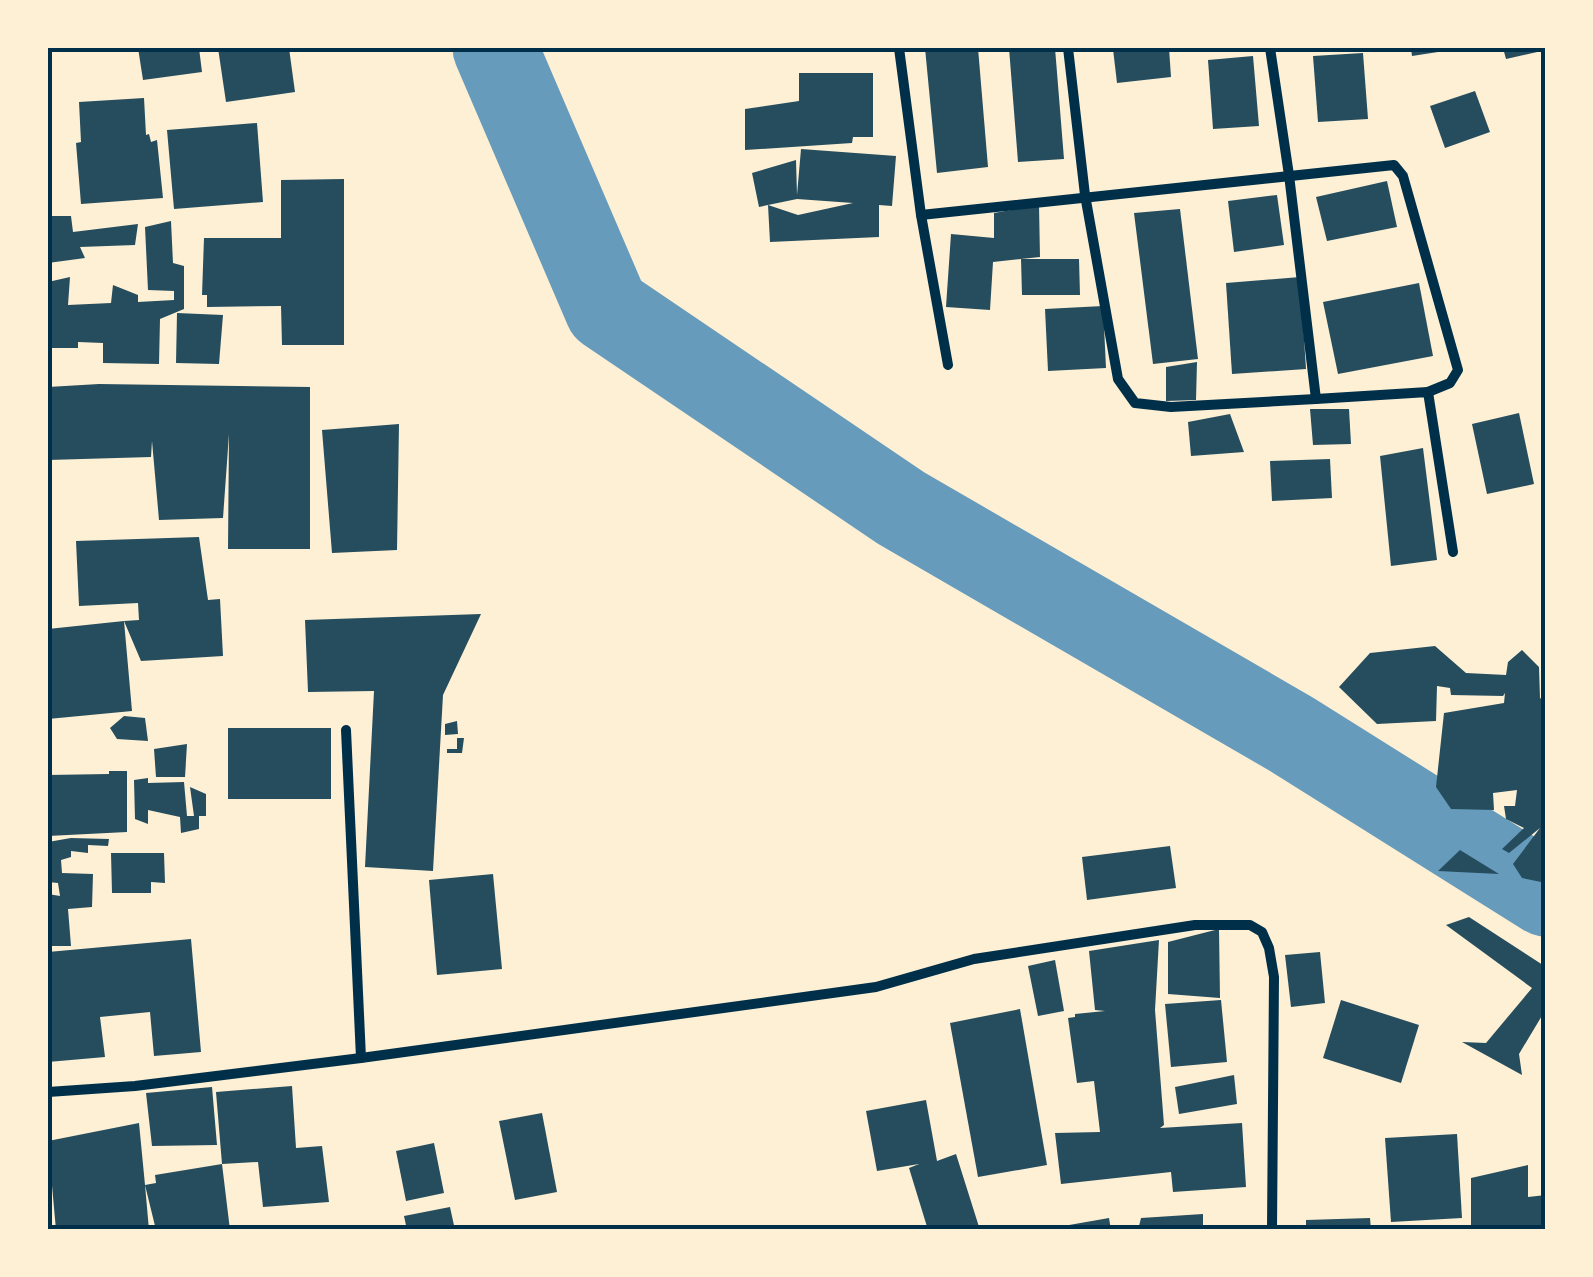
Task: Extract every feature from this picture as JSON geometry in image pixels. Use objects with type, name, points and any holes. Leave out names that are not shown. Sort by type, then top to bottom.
[{"type":"street","points":[[899,48],[921,215],[948,365]]},
{"type":"street","points":[[921,215],[1085,195],[1394,165],[1403,176],[1458,370],[1450,383],[1428,392],[1170,407],[1135,403],[1118,379],[1085,195],[1068,48]]},
{"type":"street","points":[[1270,48],[1316,399]]},
{"type":"street","points":[[1428,392],[1453,552]]},
{"type":"street","points":[[346,730],[361,1058]]},
{"type":"street","points":[[48,1092],[134,1086],[361,1058],[876,987],[974,959],[1195,924],[1250,925],[1262,932],[1274,977],[1272,1230]]},
{"type":"building","points":[[138,48],[199,48],[202,72],[143,80]]},
{"type":"building","points":[[218,48],[289,48],[295,92],[226,102]]},
{"type":"building","points":[[925,48],[978,48],[988,167],[937,173]]},
{"type":"building","points":[[1009,48],[1055,48],[1064,159],[1018,162]]},
{"type":"building","points":[[1169,48],[1171,77],[1117,83],[1113,49]]},
{"type":"building","points":[[1411,48],[1451,48],[1451,50],[1412,56]]},
{"type":"building","points":[[1503,48],[1546,48],[1546,50],[1506,59]]},
{"type":"building","points":[[1363,53],[1368,119],[1318,122],[1313,56]]},
{"type":"building","points":[[1253,56],[1259,126],[1213,129],[1208,60]]},
{"type":"building","points":[[799,73],[873,73],[873,137],[853,137],[852,143],[745,150],[745,109],[799,101]]},
{"type":"building","points":[[1475,91],[1490,132],[1445,148],[1430,106]]},
{"type":"building","points":[[144,98],[146,135],[149,134],[151,142],[157,140],[163,198],[81,204],[76,143],[81,142],[79,102]]},
{"type":"building","points":[[257,123],[263,202],[174,209],[167,130]]},
{"type":"building","points":[[801,149],[896,156],[892,206],[879,205],[879,237],[770,242],[768,205],[759,207],[752,173],[796,160],[797,195]],"holes":[[[797,199],[853,203],[798,215],[768,205]]]},
{"type":"building","points":[[344,179],[344,345],[282,345],[281,306],[207,307],[207,295],[202,295],[204,238],[281,238],[281,180]]},
{"type":"building","points":[[1387,181],[1397,227],[1327,241],[1316,197]]},
{"type":"building","points":[[1277,195],[1284,245],[1234,252],[1228,201]]},
{"type":"building","points":[[1039,205],[1040,257],[993,262],[990,310],[946,307],[951,234],[994,238],[994,213]]},
{"type":"building","points":[[1180,209],[1198,359],[1153,364],[1134,213]]},
{"type":"building","points":[[48,216],[71,216],[73,232],[138,224],[135,245],[80,247],[85,258],[48,263]]},
{"type":"building","points":[[171,221],[173,263],[184,266],[184,309],[160,319],[159,364],[103,363],[103,343],[78,342],[78,348],[48,348],[48,282],[70,277],[68,305],[111,303],[113,285],[138,295],[138,302],[174,300],[174,291],[148,290],[145,227]]},
{"type":"building","points":[[1021,259],[1079,259],[1080,295],[1022,295]]},
{"type":"building","points":[[1300,277],[1306,369],[1232,374],[1226,283]]},
{"type":"building","points":[[1419,283],[1433,356],[1338,374],[1323,302]]},
{"type":"building","points":[[1103,306],[1106,368],[1048,371],[1045,309]]},
{"type":"building","points":[[177,313],[223,315],[219,364],[176,363]]},
{"type":"building","points":[[1197,362],[1196,400],[1166,401],[1166,367]]},
{"type":"building","points":[[48,387],[310,387],[310,549],[228,549],[229,434],[223,518],[159,520],[152,441],[151,457],[48,460]]},
{"type":"building","points":[[1310,409],[1349,409],[1351,444],[1313,445]]},
{"type":"building","points":[[1519,413],[1534,484],[1487,494],[1472,424]]},
{"type":"building","points":[[1230,414],[1244,452],[1191,456],[1188,422]]},
{"type":"building","points":[[399,424],[397,550],[332,553],[322,430]]},
{"type":"building","points":[[1423,448],[1437,560],[1391,566],[1380,456]]},
{"type":"building","points":[[1330,459],[1332,498],[1272,501],[1270,461]]},
{"type":"building","points":[[199,537],[208,600],[220,599],[223,656],[141,661],[124,621],[139,620],[138,603],[79,606],[76,541]]},
{"type":"building","points":[[481,614],[443,695],[433,871],[365,867],[374,691],[308,692],[305,620]]},
{"type":"building","points":[[124,621],[132,711],[48,719],[48,629]]},
{"type":"building","points":[[1435,646],[1466,673],[1506,675],[1508,662],[1522,650],[1539,667],[1540,698],[1546,702],[1546,883],[1522,878],[1513,864],[1540,828],[1509,853],[1502,849],[1524,828],[1506,819],[1504,806],[1515,806],[1517,790],[1493,793],[1494,810],[1451,809],[1436,787],[1444,713],[1504,703],[1505,693],[1451,695],[1450,688],[1437,686],[1436,721],[1377,724],[1339,687],[1370,653]]},
{"type":"building","points":[[124,716],[145,718],[148,741],[117,739],[110,728]]},
{"type":"building","points":[[457,721],[458,734],[445,735],[445,724]]},
{"type":"building","points":[[228,728],[331,728],[331,799],[228,799]]},
{"type":"building","points":[[457,738],[464,738],[462,753],[447,753],[447,749],[457,749]]},
{"type":"building","points":[[187,744],[185,777],[156,777],[154,749]]},
{"type":"building","points":[[127,771],[127,832],[48,836],[48,775]]},
{"type":"building","points":[[148,778],[148,783],[184,782],[187,816],[194,816],[190,787],[206,794],[206,816],[199,816],[199,829],[181,833],[180,817],[148,810],[148,824],[135,819],[134,780]]},
{"type":"building","points":[[109,839],[108,846],[88,845],[88,853],[71,851],[71,857],[61,860],[62,873],[93,874],[92,907],[68,909],[71,946],[48,946],[48,894],[60,896],[58,883],[48,882],[48,842]]},
{"type":"building","points":[[1170,846],[1176,888],[1087,900],[1082,857]]},
{"type":"building","points":[[1460,850],[1499,874],[1438,871]]},
{"type":"building","points":[[111,853],[164,853],[165,883],[151,882],[151,893],[112,893]]},
{"type":"building","points":[[493,874],[502,969],[437,975],[429,880]]},
{"type":"building","points":[[1469,917],[1546,967],[1546,1009],[1519,1054],[1522,1075],[1462,1042],[1486,1043],[1532,988],[1446,925]]},
{"type":"building","points":[[1219,929],[1220,998],[1168,994],[1168,942]]},
{"type":"building","points":[[191,939],[201,1052],[154,1056],[150,1012],[100,1017],[105,1057],[48,1062],[48,952]]},
{"type":"building","points":[[1159,940],[1155,1010],[1164,1125],[1160,1128],[1242,1123],[1246,1187],[1173,1192],[1171,1172],[1061,1184],[1055,1133],[1100,1132],[1094,1081],[1077,1083],[1068,1018],[1105,1011],[1095,1010],[1089,951]]},
{"type":"building","points":[[1320,952],[1325,1003],[1291,1007],[1285,955]]},
{"type":"building","points":[[1055,960],[1064,1011],[1038,1016],[1028,966]]},
{"type":"building","points":[[1221,1000],[1227,1062],[1171,1067],[1165,1004]]},
{"type":"building","points":[[1341,1000],[1419,1025],[1401,1083],[1323,1058]]},
{"type":"building","points":[[1020,1009],[1047,1165],[978,1177],[950,1023]]},
{"type":"building","points":[[1234,1075],[1237,1104],[1179,1114],[1175,1087]]},
{"type":"building","points":[[292,1086],[296,1148],[322,1146],[329,1202],[263,1207],[258,1162],[222,1164],[216,1092]]},
{"type":"building","points":[[212,1087],[217,1145],[152,1146],[146,1093]]},
{"type":"building","points":[[926,1100],[937,1161],[956,1154],[980,1230],[928,1230],[909,1168],[919,1164],[877,1171],[866,1111]]},
{"type":"building","points":[[542,1113],[557,1192],[515,1200],[499,1121]]},
{"type":"building","points":[[139,1123],[149,1230],[56,1230],[48,1141]]},
{"type":"building","points":[[1457,1134],[1462,1218],[1391,1222],[1385,1138]]},
{"type":"building","points":[[434,1143],[444,1193],[406,1201],[396,1151]]},
{"type":"building","points":[[222,1164],[230,1230],[156,1230],[145,1185],[156,1183],[155,1175]]},
{"type":"building","points":[[1528,1165],[1528,1197],[1546,1195],[1546,1230],[1471,1230],[1471,1178]]},
{"type":"building","points":[[450,1207],[455,1230],[407,1230],[404,1216]]},
{"type":"building","points":[[1203,1214],[1203,1230],[1138,1230],[1141,1218]]},
{"type":"building","points":[[1109,1218],[1111,1230],[1052,1228]]},
{"type":"building","points":[[1370,1218],[1371,1230],[1306,1230],[1306,1220]]},
{"type":"waterway","points":[[495,48],[607,309],[901,508],[1291,734],[1546,894]]}]
